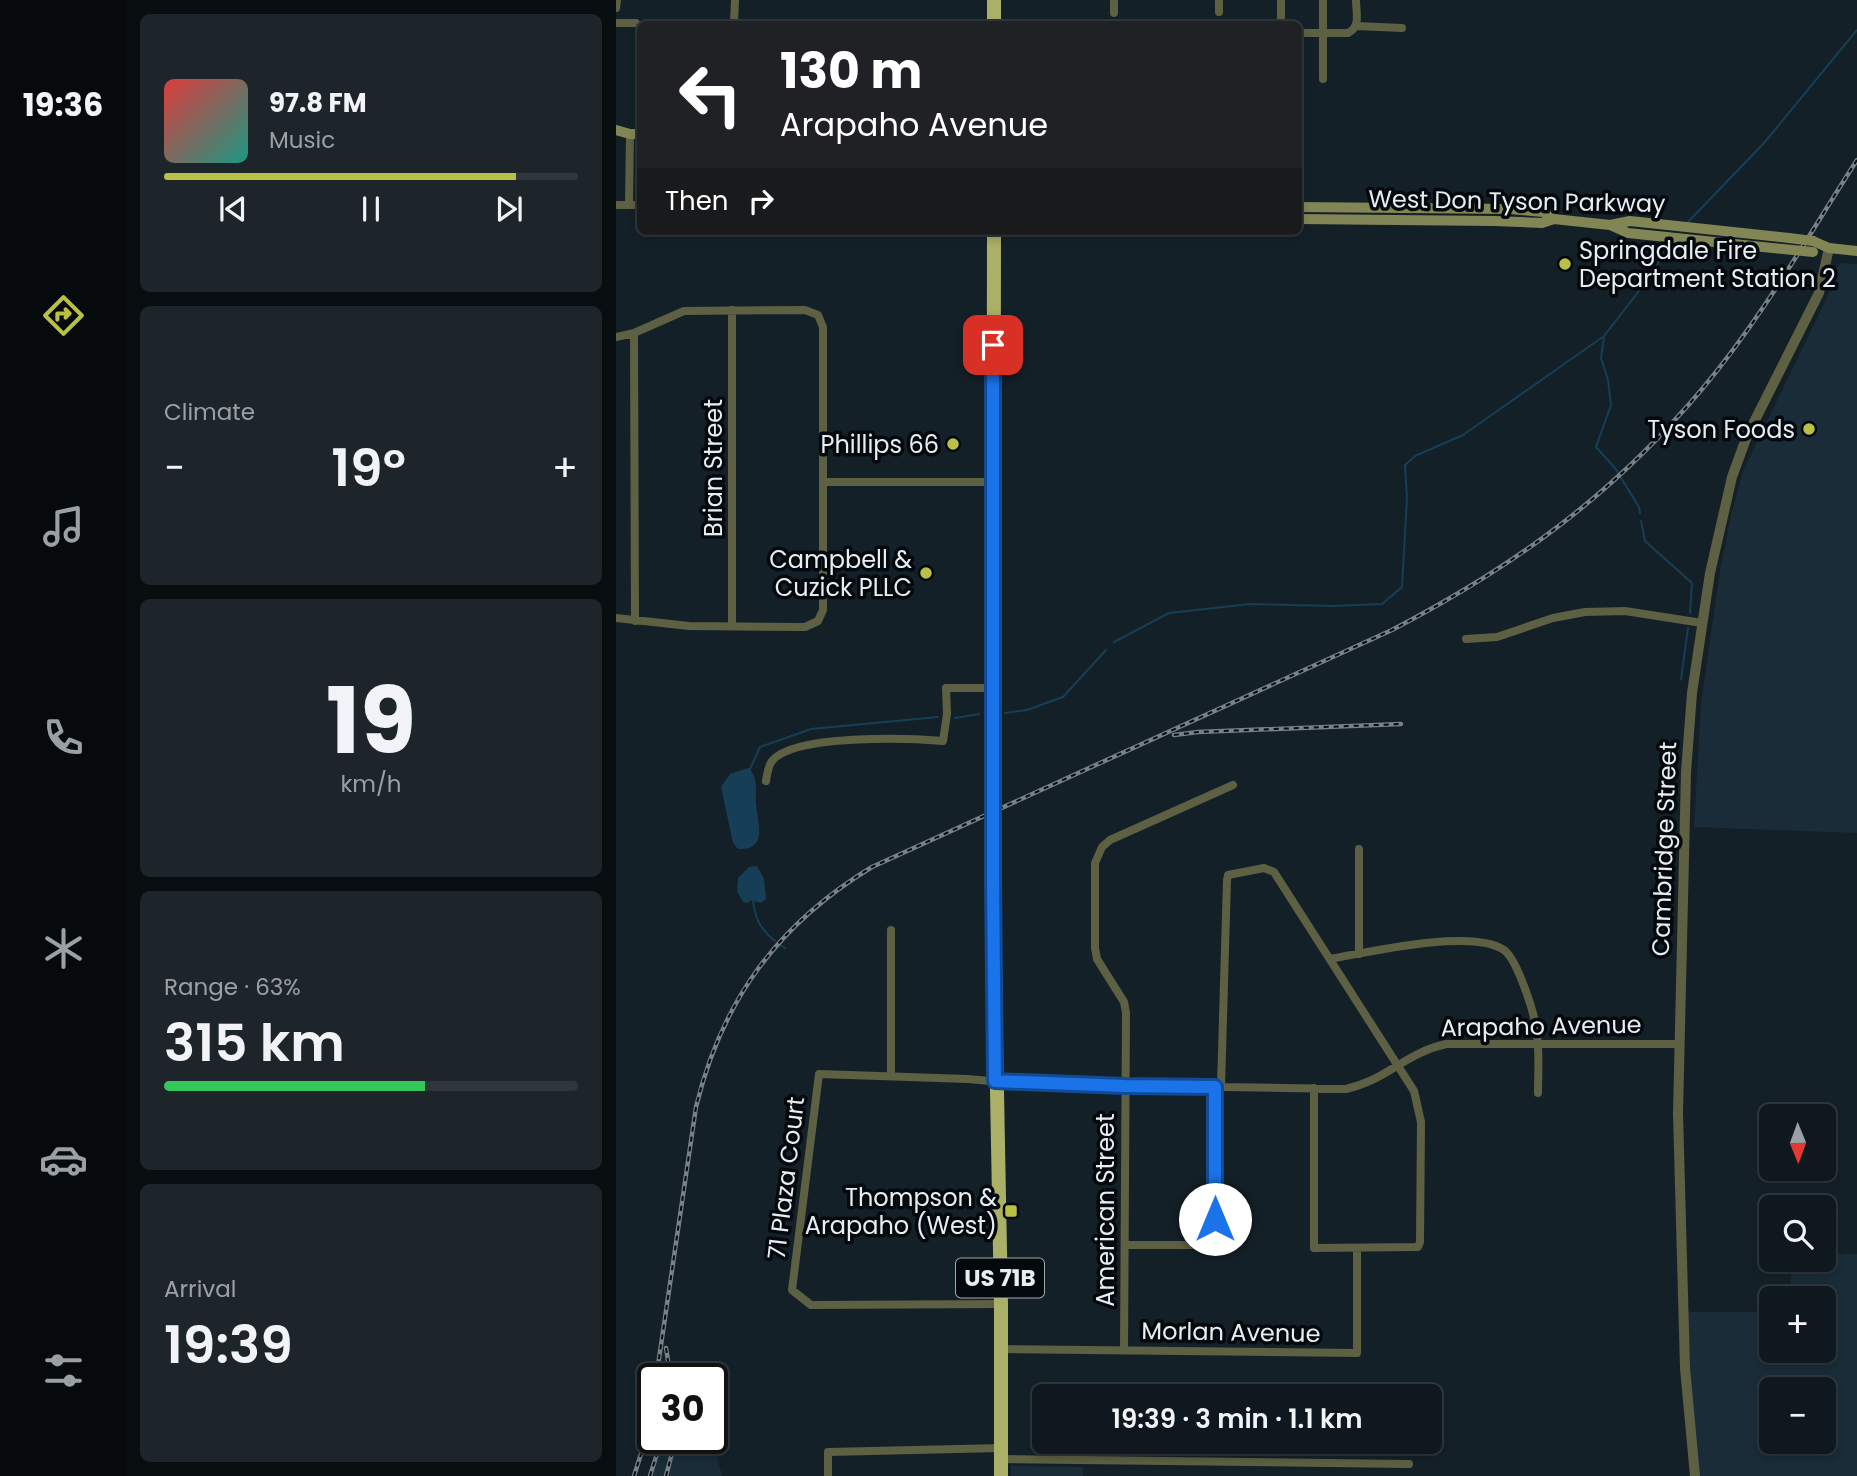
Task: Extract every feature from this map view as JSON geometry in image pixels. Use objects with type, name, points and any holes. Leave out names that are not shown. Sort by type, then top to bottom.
[{"type":"highway","points":[[994,0],[994,21]]},
{"type":"highway","name":"US 71B","points":[[994,235],[995,1081],[1001,1304],[1001,1476]]},
{"type":"main road","points":[[616,130],[635,134]]},
{"type":"main road","points":[[616,139],[635,134]]},
{"type":"main road","points":[[1302,207],[1510,209],[1543,212],[1554,219]]},
{"type":"main road","name":"West Don Tyson Parkway","points":[[1302,219],[1494,220],[1542,223],[1554,219],[1610,225],[1630,220],[1789,238],[1813,246],[1857,251]]},
{"type":"main road","points":[[1610,225],[1629,233],[1753,246],[1813,246]]},
{"type":"street","points":[[616,8],[617,0]]},
{"type":"street","points":[[734,21],[735,0]]},
{"type":"street","points":[[1114,0],[1114,13]]},
{"type":"street","points":[[1219,0],[1219,12]]},
{"type":"street","points":[[1281,21],[1282,0]]},
{"type":"street","points":[[1323,79],[1324,0]]},
{"type":"street","points":[[1356,0],[1356,26]]},
{"type":"street","points":[[616,23],[636,23]]},
{"type":"street","points":[[1302,33],[1348,33],[1356,26],[1402,28]]},
{"type":"street","points":[[629,205],[635,134]]},
{"type":"street","points":[[616,205],[637,205]]},
{"type":"street","name":"Cambridge Street","points":[[1695,1476],[1685,1368],[1678,1113],[1688,747],[1692,693],[1719,527],[1731,477],[1747,436],[1819,293],[1829,248]]},
{"type":"street","name":"Brian Street","points":[[732,310],[732,626]]},
{"type":"street","points":[[616,337],[634,333],[684,311],[805,310],[818,315],[823,327],[823,610],[818,621],[806,626],[689,626],[616,618]]},
{"type":"street","points":[[634,333],[635,621]]},
{"type":"street","points":[[823,482],[993,482]]},
{"type":"street","points":[[1466,639],[1497,636],[1553,618],[1595,611],[1625,611],[1702,623]]},
{"type":"street","points":[[766,781],[772,761],[779,754],[798,748],[842,740],[943,741],[947,714],[946,688],[993,688]]},
{"type":"street","name":"American Street","points":[[1124,1350],[1126,1013],[1124,1002],[1097,959],[1095,863],[1097,854],[1110,840],[1233,785]]},
{"type":"street","points":[[1359,849],[1359,954]]},
{"type":"street","points":[[1125,1245],[1215,1245],[1218,1087],[1228,875],[1269,868],[1274,872],[1414,1091],[1421,1122],[1418,1247],[1314,1248],[1314,1088]]},
{"type":"street","points":[[891,930],[891,1076]]},
{"type":"street","points":[[1330,960],[1467,940],[1489,943],[1505,950],[1515,962],[1536,1028],[1538,1093]]},
{"type":"street","name":"Arapaho Avenue","points":[[995,1081],[1346,1089],[1380,1079],[1414,1054],[1446,1044],[1679,1044]]},
{"type":"street","name":"71 Plaza Court","points":[[995,1081],[818,1074],[792,1290],[811,1305],[1001,1304]]},
{"type":"street","name":"Morlan Avenue","points":[[1000,1349],[1357,1353],[1357,1248]]},
{"type":"street","points":[[828,1476],[828,1451],[1409,1464]]},
{"type":"shaded area","points":[[1842,263],[1857,264],[1857,833],[1694,827],[1701,703],[1721,565],[1731,516],[1743,471],[1828,295],[1836,268]]},
{"type":"shaded area","points":[[1836,1254],[1857,1254],[1857,1476],[1695,1476],[1683,1312],[1759,1312],[1759,1363],[1836,1363],[1836,1286],[1791,1286],[1791,1272],[1836,1272]]},
{"type":"shaded area","points":[[660,1454],[716,1454],[722,1476],[652,1476]]},
{"type":"shaded area","points":[[1011,1466],[1083,1467],[1083,1476],[1011,1476]]},
{"type":"water","points":[[748,768],[755,780],[759,834],[754,845],[738,849],[733,843],[721,787],[730,774]]},
{"type":"water","points":[[757,866],[764,879],[766,899],[761,903],[752,900],[743,902],[737,891],[738,878],[749,867]]},
{"type":"waterway","points":[[1687,223],[1764,143],[1857,30]]},
{"type":"waterway","points":[[1114,642],[1169,613],[1250,604],[1382,604],[1402,587],[1407,498],[1405,465],[1415,456],[1463,435],[1604,336],[1649,278],[1670,243]]},
{"type":"waterway","points":[[1604,337],[1601,358],[1608,380],[1611,405],[1596,447],[1615,468],[1640,513]]},
{"type":"waterway","points":[[1641,521],[1645,541],[1692,583],[1690,613]]},
{"type":"waterway","points":[[1681,679],[1688,628]]},
{"type":"waterway","points":[[1005,713],[1027,710],[1063,697],[1106,650]]},
{"type":"waterway","points":[[955,718],[979,714]]},
{"type":"waterway","points":[[750,769],[760,747],[811,729],[938,717]]},
{"type":"waterway","points":[[753,898],[759,922],[775,941]]},
{"type":"waterway","points":[[780,945],[785,948]]},
{"type":"railway","points":[[658,1363],[696,1107],[707,1068],[738,999],[758,968],[782,940],[808,914],[872,867],[1392,630],[1437,606],[1521,554],[1597,495],[1634,462],[1703,388],[1765,305],[1857,160]]},
{"type":"railway","points":[[1174,735],[1401,724]]},
{"type":"railway","points":[[666,1348],[668,1363]]},
{"type":"railway","points":[[634,1476],[641,1454]]},
{"type":"railway","points":[[650,1476],[657,1454]]},
{"type":"railway","points":[[666,1476],[672,1454]]},
{"type":"place","name":"Springdale Fire Department Station 2","points":[[1565,264]]},
{"type":"place","name":"Tyson Foods","points":[[1809,429]]},
{"type":"place","name":"Phillips 66","points":[[953,444]]},
{"type":"place","name":"Campbell & Cuzick PLLC","points":[[926,573]]},
{"type":"place","name":"Thompson & Arapaho (West)","points":[[1011,1211]]},
{"type":"route","points":[[993,345],[995,1081],[1215,1087],[1215,1219]]}]
